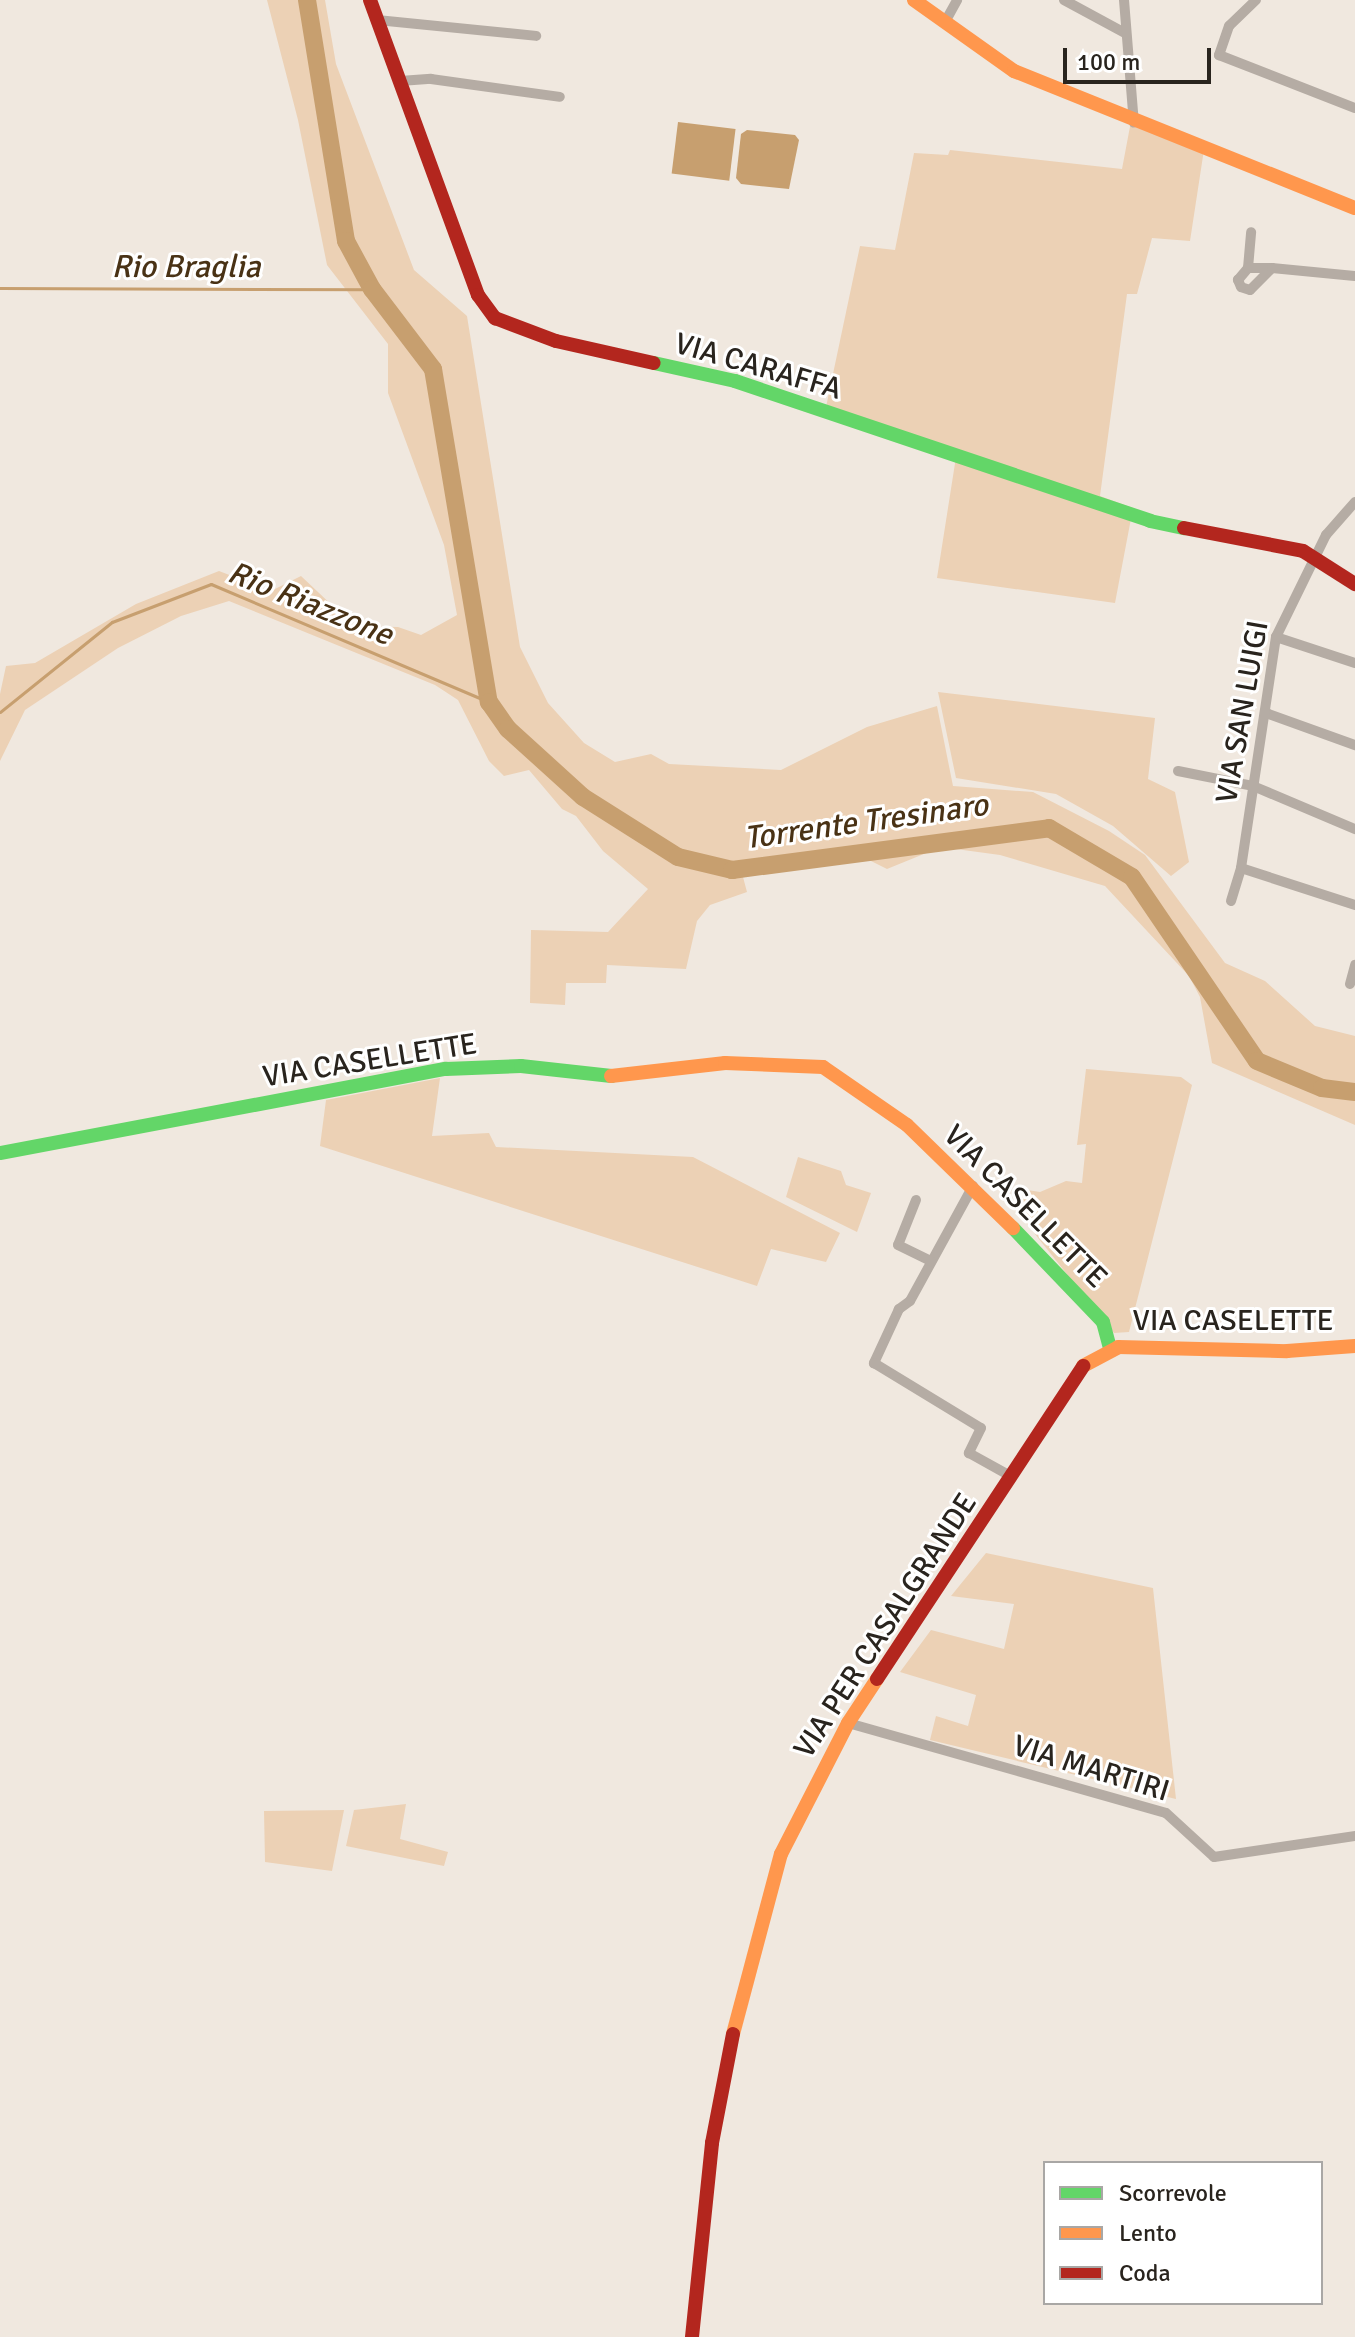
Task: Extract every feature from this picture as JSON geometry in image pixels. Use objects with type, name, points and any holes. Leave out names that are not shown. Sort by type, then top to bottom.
[{"type":"street","name":"VIA CARAFFA","points":[[370,0],[478,295],[485,308],[508,325],[642,363],[735,381],[1150,521],[1291,548],[1355,584]]},
{"type":"street","points":[[914,0],[1014,71],[1134,123],[1355,208]]},
{"type":"street","points":[[945,22],[957,0]]},
{"type":"street","points":[[1064,0],[1125,33]]},
{"type":"street","points":[[1124,0],[1134,123]]},
{"type":"street","points":[[1256,0],[1229,26],[1219,55],[1355,108]]},
{"type":"street","points":[[377,20],[536,36]]},
{"type":"street","points":[[400,81],[431,79],[560,97]]},
{"type":"street","points":[[1251,232],[1248,268],[1238,280],[1250,290],[1272,268]]},
{"type":"street","points":[[1248,268],[1355,276]]},
{"type":"street","name":"VIA SAN LUIGI","points":[[1231,901],[1241,868],[1276,637],[1312,560],[1355,502]]},
{"type":"street","points":[[1276,637],[1355,663]]},
{"type":"street","points":[[1266,713],[1355,745]]},
{"type":"street","points":[[1178,771],[1253,786],[1355,829]]},
{"type":"street","points":[[1241,868],[1355,905]]},
{"type":"street","points":[[1350,984],[1355,965]]},
{"type":"street","name":"VIA CASELLETTE","points":[[0,1153],[446,1069],[521,1066],[623,1077],[771,1061],[823,1067],[846,1079],[907,1125],[973,1186],[1103,1322],[1110,1348]]},
{"type":"street","points":[[973,1186],[931,1261],[899,1309],[874,1363],[981,1428],[969,1453],[1005,1473]]},
{"type":"street","points":[[916,1200],[898,1245],[931,1261]]},
{"type":"street","name":"VIA CASELETTE","points":[[1110,1348],[1355,1346]]},
{"type":"street","name":"VIA PER CASALGRANDE","points":[[692,2337],[710,2155],[759,1927],[781,1854],[848,1723],[1076,1374],[1110,1348]]},
{"type":"street","name":"VIA MARTIRI","points":[[848,1723],[1166,1813],[1214,1857],[1355,1836]]},
{"type":"shaded area","points":[[267,0],[325,0],[336,64],[414,270],[467,316],[520,647],[548,703],[584,743],[615,762],[651,754],[669,764],[781,770],[867,727],[937,706],[953,786],[1033,792],[1109,831],[1145,855],[1225,963],[1265,981],[1315,1026],[1355,1036],[1355,1125],[1212,1063],[1200,997],[1189,976],[1105,886],[1000,855],[941,847],[887,869],[867,859],[743,877],[747,892],[710,905],[697,921],[686,969],[607,965],[606,983],[566,983],[565,1005],[530,1003],[531,930],[608,932],[648,889],[603,851],[576,816],[562,809],[529,770],[504,776],[489,761],[458,700],[435,685],[229,601],[181,616],[118,648],[25,710],[0,761],[0,694],[6,666],[35,663],[136,604],[219,571],[271,591],[301,576],[354,626],[398,627],[421,635],[457,615],[444,545],[388,393],[388,344],[327,265],[298,120]]},
{"type":"shaded area","points":[[1132,116],[1205,143],[1190,241],[1152,238],[1137,294],[1127,294],[1100,496],[1133,508],[1115,603],[937,578],[956,457],[826,407],[860,246],[895,250],[914,153],[948,155],[950,150],[1122,169]]},
{"type":"shaded area","points":[[678,122],[736,129],[729,181],[672,174]]},
{"type":"shaded area","points":[[747,130],[795,135],[799,140],[789,189],[741,184],[736,178],[741,134]]},
{"type":"shaded area","points":[[938,692],[1155,718],[1148,779],[1175,792],[1189,862],[1171,876],[1113,826],[1056,794],[956,778]]},
{"type":"shaded area","points":[[1086,1069],[1181,1077],[1192,1085],[1129,1332],[1114,1333],[1011,1204],[1021,1189],[1040,1192],[1066,1181],[1082,1183],[1086,1144],[1077,1145]]},
{"type":"shaded area","points":[[440,1078],[432,1136],[489,1133],[496,1147],[693,1157],[840,1233],[826,1262],[771,1249],[757,1286],[320,1146],[326,1100]]},
{"type":"shaded area","points":[[798,1157],[841,1171],[846,1185],[871,1193],[857,1232],[786,1197]]},
{"type":"shaded area","points":[[986,1553],[1153,1588],[1176,1799],[930,1740],[936,1716],[968,1726],[976,1695],[900,1672],[931,1630],[1004,1649],[1014,1604],[951,1596]]},
{"type":"shaded area","points":[[406,1804],[400,1839],[448,1852],[444,1866],[346,1846],[354,1810]]},
{"type":"shaded area","points":[[344,1810],[332,1871],[265,1862],[264,1811]]},
{"type":"waterway","name":"Torrente Tresinaro","points":[[307,0],[346,241],[372,289],[433,369],[489,702],[508,729],[583,797],[678,857],[732,870],[1049,828],[1132,877],[1257,1061],[1322,1088],[1355,1092]]},
{"type":"waterway","name":"Rio Braglia","points":[[0,288],[372,289]]},
{"type":"waterway","name":"Rio Riazzone","points":[[0,712],[112,622],[211,584],[489,702]]},
{"type":"traffic: fast","points":[[654,363],[735,381],[1150,521],[1184,528]]},
{"type":"traffic: fast","points":[[0,1153],[446,1069],[521,1066],[611,1076]]},
{"type":"traffic: fast","points":[[1013,1228],[1103,1322],[1110,1348]]},
{"type":"traffic: slow","points":[[914,0],[1014,71],[1355,208]]},
{"type":"traffic: slow","points":[[611,1076],[725,1063],[823,1067],[907,1125],[1013,1228]]},
{"type":"traffic: slow","points":[[1083,1366],[1118,1347],[1287,1351],[1355,1346]]},
{"type":"traffic: slow","points":[[733,2034],[781,1854],[848,1723],[877,1679]]},
{"type":"traffic: jam","points":[[370,0],[478,295],[495,318],[556,341],[654,363]]},
{"type":"traffic: jam","points":[[1184,528],[1303,551],[1355,584]]},
{"type":"traffic: jam","points":[[877,1679],[1083,1366]]},
{"type":"traffic: jam","points":[[692,2337],[712,2143],[733,2034]]}]
